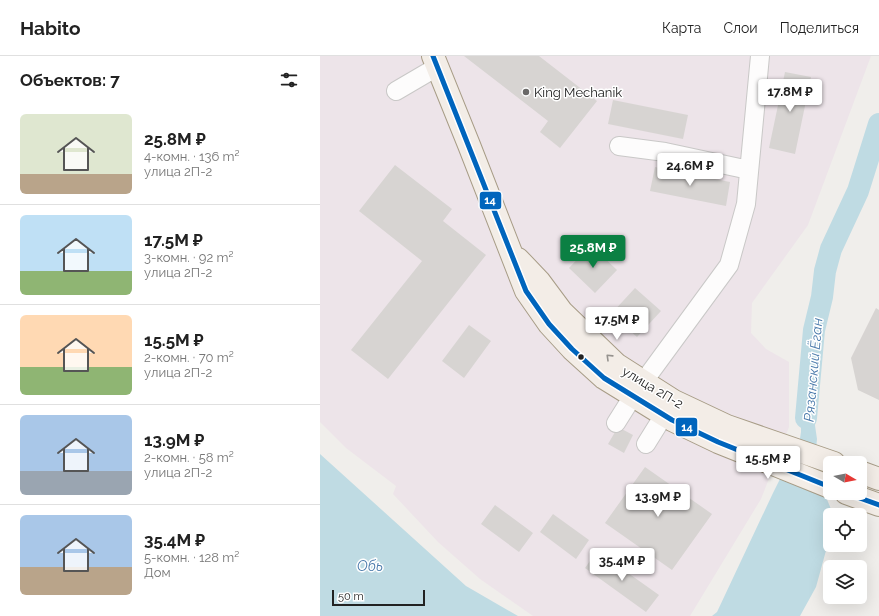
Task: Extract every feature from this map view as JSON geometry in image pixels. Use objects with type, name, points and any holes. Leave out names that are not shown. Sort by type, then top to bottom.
[{"type":"main road","name":"улица 2П-2","points":[[435,62],[526,291],[549,324],[572,349],[604,378],[674,402],[723,434],[823,484]]},
{"type":"main road","name":"улица 2П-2","points":[[639,389],[664,415],[723,434],[823,460]]},
{"type":"main road","points":[[864,500],[879,505]]},
{"type":"street","points":[[616,423],[729,265],[746,204],[759,63],[746,56]]},
{"type":"street","points":[[396,91],[435,62]]},
{"type":"street","points":[[619,146],[665,152],[749,170]]},
{"type":"street","points":[[646,444],[664,415]]},
{"type":"shaded area","points":[[320,56],[871,56],[808,225],[752,303],[751,333],[766,349],[789,362],[789,427],[761,499],[690,616],[533,616],[480,579],[438,542],[393,494],[396,486],[346,448],[320,422]]},
{"type":"water","points":[[801,386],[816,390],[813,412],[817,439],[814,468],[823,490],[823,500],[827,500],[831,508],[823,508],[823,552],[826,552],[816,587],[800,616],[712,616],[717,612],[773,493],[790,459],[799,445],[801,432]]},
{"type":"water","name":"Обь","points":[[320,454],[466,586],[518,616],[320,616]]},
{"type":"building","points":[[464,56],[539,56],[597,101],[560,148],[540,132],[548,121]]},
{"type":"building","points":[[785,72],[811,77],[795,154],[769,148]]},
{"type":"building","points":[[613,100],[688,115],[683,139],[608,124]]},
{"type":"building","points":[[395,165],[452,209],[443,221],[486,255],[388,379],[351,350],[422,261],[359,211]]},
{"type":"building","points":[[655,167],[730,182],[726,206],[650,191]]},
{"type":"building","points":[[591,245],[617,270],[595,293],[569,268]]},
{"type":"building","points":[[635,288],[661,311],[637,337],[611,314]]},
{"type":"building","points":[[876,308],[879,310],[879,400],[858,390],[851,358]]},
{"type":"building","points":[[469,325],[491,341],[464,378],[442,361]]},
{"type":"building","points":[[618,427],[633,435],[624,453],[608,444]]},
{"type":"building","points":[[645,467],[712,514],[672,570],[605,523]]},
{"type":"building","points":[[495,505],[533,533],[519,552],[481,524]]},
{"type":"building","points":[[553,514],[589,540],[576,559],[540,532]]},
{"type":"building","points":[[597,551],[659,595],[646,612],[585,568]]},
{"type":"waterway","name":"Рязанский Ёган","points":[[806,418],[814,330],[822,297],[825,271],[831,249],[858,191],[879,124]]},
{"type":"transit line","name":"14","points":[[433,56],[526,291],[549,324],[572,349],[604,378],[672,420],[718,442],[823,484]]},
{"type":"transit line","name":"14","points":[[865,500],[879,505]]},
{"type":"place","name":"King Mechanik","points":[[526,92]]}]
